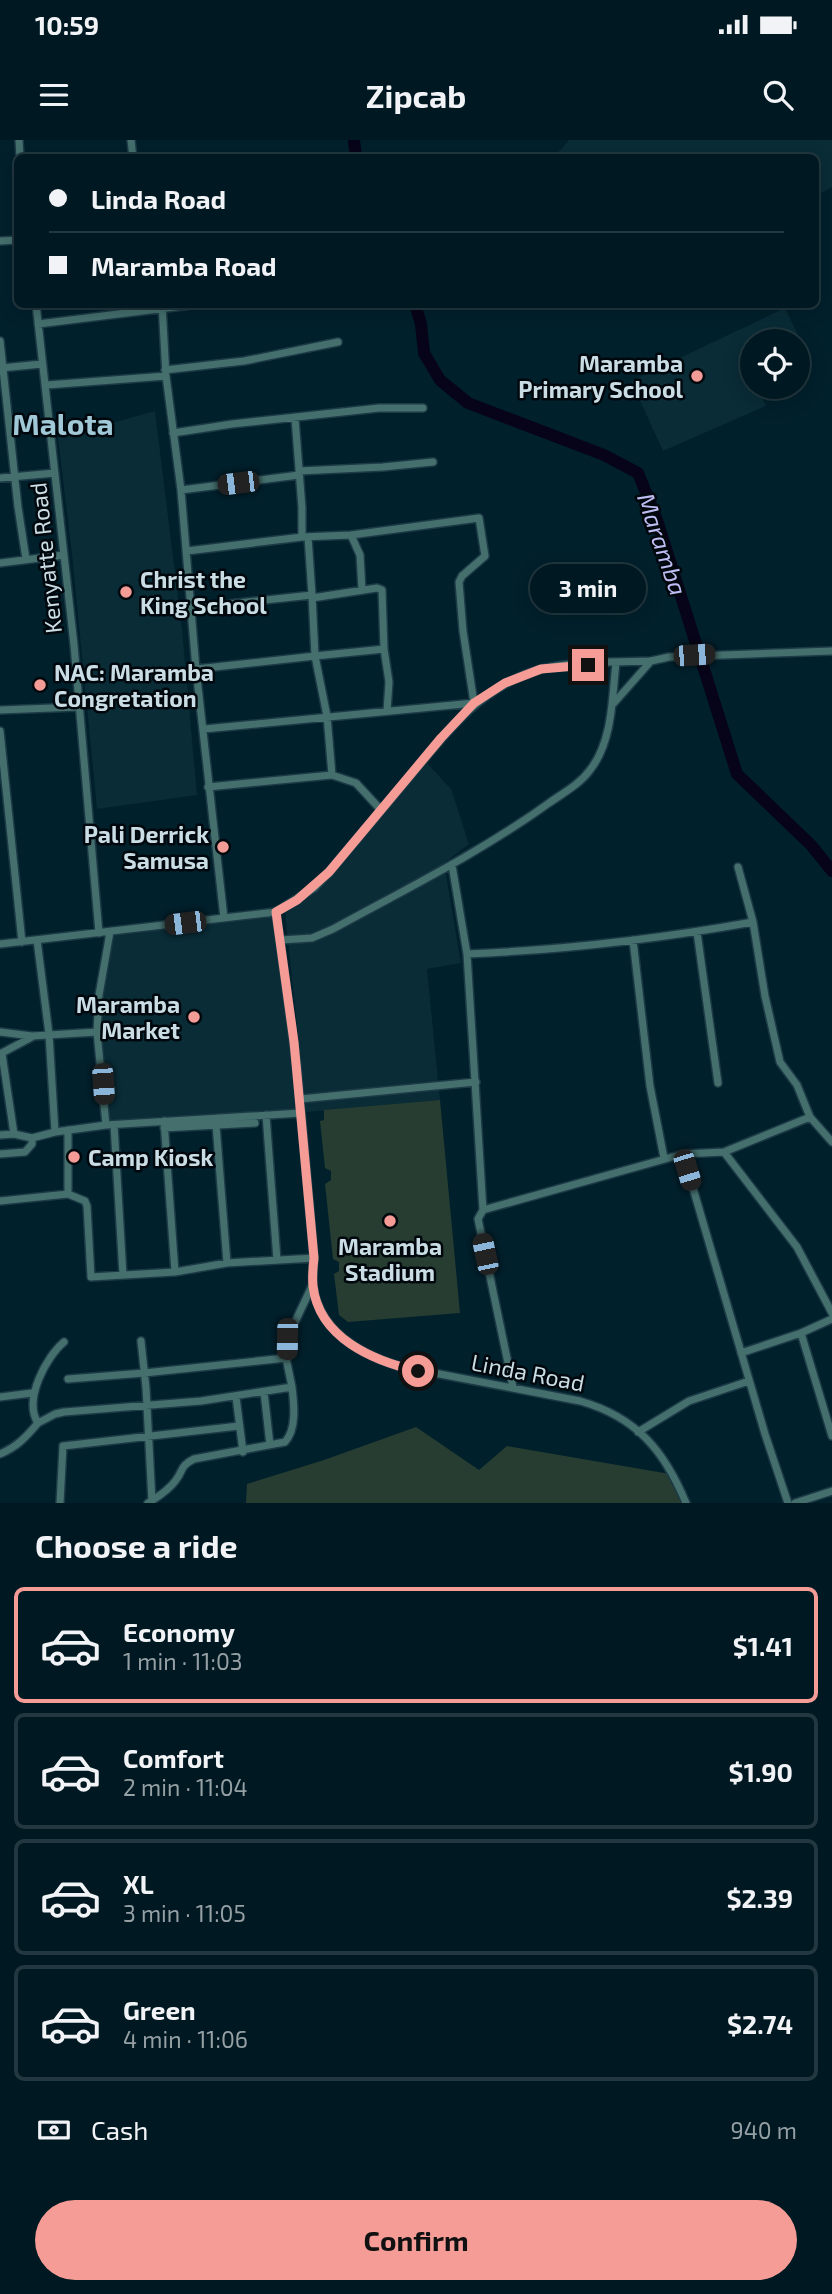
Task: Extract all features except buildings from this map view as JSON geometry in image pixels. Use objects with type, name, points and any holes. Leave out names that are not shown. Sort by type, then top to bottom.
[{"type":"street","name":"Kenyatte Road","points":[[36,308],[41,365],[47,385],[99,933]]},
{"type":"street","points":[[38,324],[155,308]]},
{"type":"street","points":[[162,308],[165,373],[181,490],[196,669],[224,918]]},
{"type":"street","points":[[0,341],[1,368],[26,559]]},
{"type":"street","points":[[47,385],[165,373],[244,361],[338,342]]},
{"type":"street","points":[[1,368],[41,365]]},
{"type":"street","points":[[173,433],[379,408],[423,408]]},
{"type":"street","points":[[295,418],[315,656],[327,716],[332,775]]},
{"type":"street","points":[[181,490],[299,473],[433,462]]},
{"type":"street","points":[[0,478],[55,473]]},
{"type":"street","points":[[187,551],[305,537],[351,535],[479,518],[485,556],[462,576],[459,582],[474,703]]},
{"type":"street","points":[[351,535],[360,555],[362,590]]},
{"type":"street","points":[[0,563],[64,555]]},
{"type":"street","points":[[192,608],[377,588],[382,590],[388,682],[387,711]]},
{"type":"street","points":[[196,669],[384,649]]},
{"type":"street","points":[[0,944],[276,912],[314,888],[474,703],[505,683],[541,669],[669,657],[832,651]]},
{"type":"street","points":[[613,704],[651,660]]},
{"type":"street","points":[[281,940],[312,938],[325,934],[511,830],[577,783],[590,771],[603,743],[613,704],[616,663]]},
{"type":"street","points":[[204,729],[474,703]]},
{"type":"street","points":[[0,710],[78,707]]},
{"type":"street","points":[[0,731],[22,942]]},
{"type":"street","points":[[208,787],[332,775],[356,783],[381,810]]},
{"type":"street","points":[[452,865],[467,954],[483,1210],[478,1219],[513,1387]]},
{"type":"street","points":[[738,867],[752,922],[780,1062],[804,1098],[810,1117],[832,1142]]},
{"type":"street","name":"Linda Road","points":[[276,912],[300,1099],[314,1258],[313,1285],[320,1311],[327,1323],[373,1358],[411,1369],[594,1405],[615,1415],[654,1446],[669,1465],[686,1503]]},
{"type":"street","points":[[467,954],[633,940],[752,922]]},
{"type":"street","points":[[110,932],[97,1032],[110,1125],[124,1275]]},
{"type":"street","points":[[697,932],[718,1083]]},
{"type":"street","points":[[37,940],[49,1034],[55,1132]]},
{"type":"street","points":[[633,940],[650,1086],[664,1158]]},
{"type":"street","points":[[0,1032],[32,1036],[97,1032]]},
{"type":"street","points":[[14,1133],[1,1054],[32,1036]]},
{"type":"street","points":[[300,1099],[476,1083]]},
{"type":"street","points":[[164,1125],[301,1114]]},
{"type":"street","points":[[266,1115],[277,1260]]},
{"type":"street","points":[[483,1210],[664,1158],[683,1154],[724,1153],[810,1117]]},
{"type":"street","points":[[0,1136],[14,1133],[32,1138],[55,1132],[110,1125],[255,1123]]},
{"type":"street","points":[[164,1125],[175,1272]]},
{"type":"street","points":[[216,1125],[228,1263]]},
{"type":"street","points":[[68,1130],[68,1194]]},
{"type":"street","points":[[0,1154],[25,1152],[30,1149],[32,1138]]},
{"type":"street","points":[[724,1153],[797,1247],[832,1313]]},
{"type":"street","points":[[683,1154],[749,1381],[788,1503]]},
{"type":"street","points":[[0,1201],[68,1194],[79,1197],[87,1206],[91,1277],[175,1272],[228,1263],[314,1258]]},
{"type":"street","points":[[150,1502],[177,1479],[186,1463],[194,1459],[243,1452],[285,1442],[290,1435],[293,1410],[286,1358],[289,1331],[313,1285]]},
{"type":"street","points":[[741,1353],[801,1333],[832,1319]]},
{"type":"street","points":[[801,1333],[832,1436]]},
{"type":"street","points":[[141,1341],[149,1435],[150,1502]]},
{"type":"street","points":[[38,1423],[35,1419],[32,1393],[56,1349],[64,1342]]},
{"type":"street","points":[[68,1379],[286,1358]]},
{"type":"street","points":[[638,1432],[689,1401],[749,1381]]},
{"type":"street","points":[[0,1454],[24,1440],[38,1423],[64,1412],[236,1397],[292,1387]]},
{"type":"street","points":[[264,1392],[270,1445]]},
{"type":"street","points":[[0,1397],[32,1393]]},
{"type":"street","points":[[236,1397],[243,1452]]},
{"type":"street","points":[[60,1503],[63,1446],[239,1426]]},
{"type":"street","points":[[795,1503],[832,1491]]},
{"type":"shaded area","points":[[569,140],[832,140],[832,187],[819,194],[819,154],[557,154]]},
{"type":"shaded area","name":"Maramba Primary School","points":[[785,308],[795,329],[741,329]]},
{"type":"shaded area","name":"Maramba Primary School","points":[[740,329],[740,399],[763,399],[766,406],[663,451],[631,381]]},
{"type":"shaded area","points":[[155,411],[182,630],[197,795],[97,809],[58,438]]},
{"type":"shaded area","points":[[427,763],[451,789],[469,844],[444,863],[461,963],[427,969],[440,1100],[306,1112],[285,912],[314,894]]},
{"type":"shaded area","name":"Maramba Market","points":[[275,917],[298,1112],[102,1123],[101,995],[113,934]]},
{"type":"green space","name":"Maramba Stadium","points":[[440,1100],[460,1313],[348,1322],[339,1315],[334,1274],[339,1271],[339,1262],[333,1259],[325,1184],[331,1180],[331,1171],[325,1168],[320,1121],[324,1120],[324,1110]]},
{"type":"green space","points":[[416,1427],[479,1470],[507,1446],[670,1474],[686,1503],[246,1503],[247,1484]]},
{"type":"waterway","name":"Maramba","points":[[354,140],[356,154]]},
{"type":"waterway","name":"Maramba","points":[[416,308],[424,353],[440,380],[468,403],[604,455],[638,473],[657,520],[737,774],[811,845],[832,871]]},
{"type":"place","name":"Maramba Primary School","points":[[697,376]]},
{"type":"place","name":"Christ the King School","points":[[126,592]]},
{"type":"place","name":"NAC: Maramba Congretation","points":[[40,685]]},
{"type":"place","name":"Pali Derrick Samusa","points":[[223,847]]},
{"type":"place","name":"Maramba Market","points":[[194,1017]]},
{"type":"place","name":"Camp Kiosk","points":[[74,1157]]},
{"type":"place","name":"Maramba Stadium","points":[[390,1221]]},
{"type":"district","name":"Malota","points":[[63,423]]},
{"type":"route","points":[[418,1371],[364,1353],[334,1330],[320,1311],[313,1285],[314,1258],[297,1068],[276,912],[314,888],[474,703],[505,683],[541,669],[588,665]]}]
